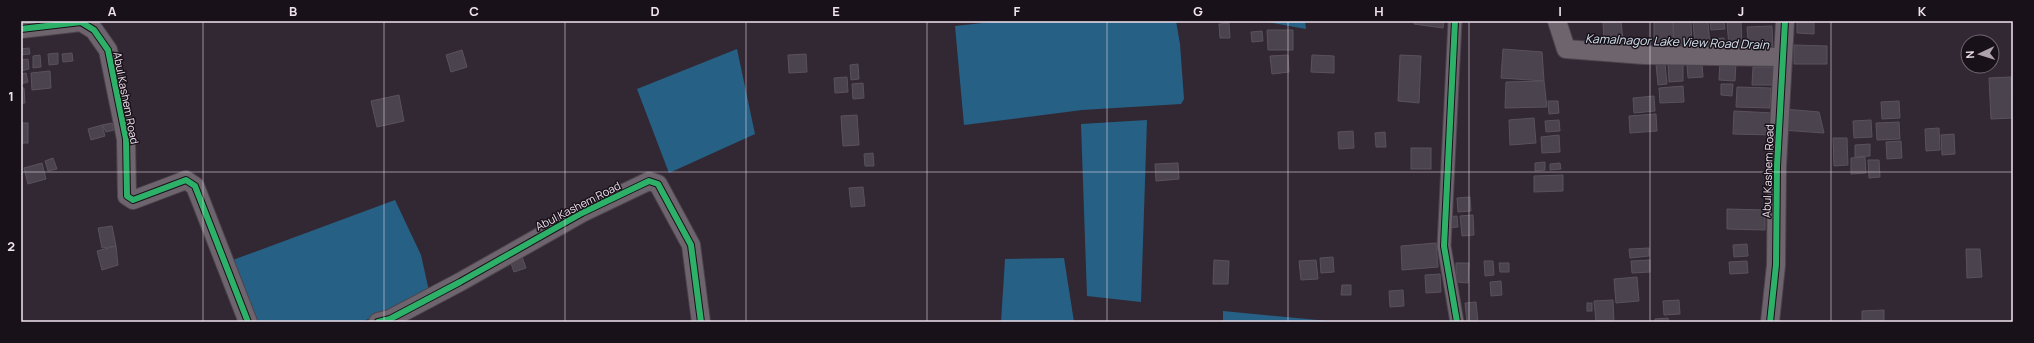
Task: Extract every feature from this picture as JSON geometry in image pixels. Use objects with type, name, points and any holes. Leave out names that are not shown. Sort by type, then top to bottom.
[{"type":"street","points":[[1455,21],[1444,246],[1457,322]]},
{"type":"street","points":[[1557,21],[1566,49],[1644,55],[1783,57]]},
{"type":"street","name":"Abul Kashem Road","points":[[1770,322],[1776,265],[1777,166],[1785,21]]},
{"type":"street","name":"Abul Kashem Road","points":[[21,29],[82,22],[94,30],[108,50],[126,139],[127,196],[133,200],[186,180],[195,186],[248,322]]},
{"type":"street","name":"Abul Kashem Road","points":[[378,322],[390,319],[460,282],[582,213],[650,181],[658,184],[690,245],[701,322]]},
{"type":"water","points":[[1001,21],[1176,21],[1180,44],[1184,99],[1181,104],[1082,110],[964,125],[955,26]]},
{"type":"water","points":[[1262,21],[1305,21],[1306,29]]},
{"type":"water","points":[[737,49],[755,134],[669,173],[637,89]]},
{"type":"water","points":[[1147,120],[1141,302],[1087,296],[1081,124]]},
{"type":"water","points":[[395,200],[421,255],[429,291],[384,315],[358,322],[258,322],[230,261]]},
{"type":"water","points":[[1064,258],[1074,322],[1001,322],[1005,259]]},
{"type":"water","points":[[1223,311],[1339,322],[1223,322]]},
{"type":"building","points":[[1415,21],[1444,21],[1443,28],[1414,24]]},
{"type":"building","points":[[1603,21],[1621,21],[1623,41],[1604,43]]},
{"type":"building","points":[[1654,21],[1673,21],[1674,49],[1654,49]]},
{"type":"building","points":[[1673,21],[1691,21],[1692,49],[1674,49]]},
{"type":"building","points":[[1693,21],[1708,21],[1710,47],[1695,48]]},
{"type":"building","points":[[1710,21],[1724,21],[1725,29],[1711,30]]},
{"type":"building","points":[[1741,21],[1742,45],[1729,46],[1727,22]]},
{"type":"building","points":[[1797,21],[1814,21],[1814,34],[1797,33]]},
{"type":"building","points":[[1229,23],[1230,38],[1220,38],[1219,24]]},
{"type":"building","points":[[1772,26],[1773,50],[1749,51],[1747,27]]},
{"type":"building","points":[[1267,30],[1293,30],[1293,50],[1268,50]]},
{"type":"building","points":[[1262,31],[1263,41],[1252,42],[1251,32]]},
{"type":"building","points":[[1724,38],[1724,49],[1711,50],[1711,39]]},
{"type":"building","points":[[1794,45],[1827,46],[1827,64],[1794,64]]},
{"type":"building","points":[[29,48],[30,54],[21,55],[21,49]]},
{"type":"building","points":[[1503,49],[1542,52],[1544,81],[1501,78]]},
{"type":"building","points":[[462,50],[467,67],[451,72],[446,55]]},
{"type":"building","points":[[58,53],[58,64],[49,65],[48,54]]},
{"type":"building","points":[[72,53],[73,61],[63,62],[62,54]]},
{"type":"building","points":[[806,54],[807,72],[789,73],[788,55]]},
{"type":"building","points":[[40,55],[41,67],[33,68],[33,56]]},
{"type":"building","points":[[1288,55],[1289,72],[1272,74],[1270,56]]},
{"type":"building","points":[[1312,55],[1334,56],[1334,73],[1311,72]]},
{"type":"building","points":[[1400,55],[1421,56],[1419,103],[1398,101]]},
{"type":"building","points":[[28,59],[29,69],[21,71],[21,60]]},
{"type":"building","points":[[1720,61],[1736,62],[1735,81],[1719,80]]},
{"type":"building","points":[[1668,63],[1683,63],[1683,81],[1669,82]]},
{"type":"building","points":[[858,64],[859,79],[851,80],[850,65]]},
{"type":"building","points":[[1656,64],[1665,64],[1667,84],[1658,85]]},
{"type":"building","points":[[1702,64],[1703,77],[1688,78],[1687,65]]},
{"type":"building","points":[[1753,67],[1773,67],[1773,85],[1752,85]]},
{"type":"building","points":[[50,71],[51,88],[32,90],[31,73]]},
{"type":"building","points":[[26,73],[28,82],[21,84],[21,74]]},
{"type":"building","points":[[847,77],[848,92],[835,93],[834,78]]},
{"type":"building","points":[[2011,77],[2013,118],[1991,119],[1989,78]]},
{"type":"building","points":[[1544,81],[1547,107],[1505,108],[1506,82]]},
{"type":"building","points":[[863,83],[864,98],[853,99],[852,84]]},
{"type":"building","points":[[1721,84],[1733,84],[1732,96],[1721,95]]},
{"type":"building","points":[[1683,86],[1684,102],[1660,103],[1659,88]]},
{"type":"building","points":[[1737,87],[1771,88],[1770,108],[1736,107]]},
{"type":"building","points":[[21,88],[24,88],[25,103],[21,103]]},
{"type":"building","points":[[399,95],[404,121],[377,127],[371,101]]},
{"type":"building","points":[[1654,96],[1655,111],[1634,113],[1633,98]]},
{"type":"building","points":[[1548,101],[1558,101],[1559,113],[1549,114]]},
{"type":"building","points":[[1899,101],[1900,118],[1882,119],[1881,102]]},
{"type":"building","points":[[1784,109],[1819,112],[1824,133],[1782,130]]},
{"type":"building","points":[[1734,111],[1773,113],[1773,135],[1733,134]]},
{"type":"building","points":[[1656,114],[1657,131],[1630,133],[1629,116]]},
{"type":"building","points":[[857,115],[859,145],[843,146],[841,116]]},
{"type":"building","points":[[1534,118],[1536,143],[1510,145],[1509,120]]},
{"type":"building","points":[[1559,120],[1560,131],[1546,132],[1545,121]]},
{"type":"building","points":[[1871,120],[1872,137],[1854,138],[1853,121]]},
{"type":"building","points":[[1899,122],[1900,139],[1877,140],[1876,123]]},
{"type":"building","points":[[21,123],[28,123],[28,143],[21,143]]},
{"type":"building","points":[[112,123],[114,130],[106,132],[102,125]]},
{"type":"building","points":[[102,125],[105,136],[91,140],[88,129]]},
{"type":"building","points":[[1939,128],[1940,150],[1926,151],[1925,129]]},
{"type":"building","points":[[1353,131],[1354,148],[1339,149],[1338,132]]},
{"type":"building","points":[[1385,132],[1386,147],[1376,147],[1375,133]]},
{"type":"building","points":[[1954,134],[1955,154],[1942,155],[1941,135]]},
{"type":"building","points":[[1559,135],[1560,152],[1542,153],[1541,137]]},
{"type":"building","points":[[1833,138],[1847,138],[1848,165],[1834,166]]},
{"type":"building","points":[[1901,141],[1902,158],[1887,159],[1886,142]]},
{"type":"building","points":[[1870,144],[1870,156],[1855,157],[1855,145]]},
{"type":"building","points":[[1411,148],[1431,148],[1431,169],[1411,169]]},
{"type":"building","points":[[873,153],[874,166],[865,166],[864,154]]},
{"type":"building","points":[[1865,157],[1866,173],[1851,174],[1851,158]]},
{"type":"building","points":[[53,158],[57,169],[48,171],[45,161]]},
{"type":"building","points":[[1868,160],[1879,160],[1880,177],[1869,178]]},
{"type":"building","points":[[1545,162],[1545,170],[1535,171],[1535,163]]},
{"type":"building","points":[[42,163],[46,179],[28,184],[24,168]]},
{"type":"building","points":[[1178,163],[1179,179],[1156,181],[1155,164]]},
{"type":"building","points":[[1560,163],[1561,169],[1550,170],[1550,164]]},
{"type":"building","points":[[1563,175],[1563,191],[1534,192],[1534,176]]},
{"type":"building","points":[[863,187],[865,206],[851,207],[849,188]]},
{"type":"building","points":[[1470,197],[1471,211],[1458,212],[1457,198]]},
{"type":"building","points":[[1727,209],[1765,210],[1765,230],[1727,229]]},
{"type":"building","points":[[1473,215],[1474,235],[1462,236],[1460,216]]},
{"type":"building","points":[[1457,216],[1458,227],[1448,228],[1447,217]]},
{"type":"building","points":[[112,226],[116,246],[102,248],[98,228]]},
{"type":"building","points":[[1436,243],[1438,267],[1402,270],[1401,246]]},
{"type":"building","points":[[1747,244],[1748,256],[1734,257],[1733,245]]},
{"type":"building","points":[[116,246],[118,265],[102,270],[97,251]]},
{"type":"building","points":[[1649,248],[1649,256],[1630,258],[1629,249]]},
{"type":"building","points":[[1966,249],[1980,249],[1982,277],[1967,278]]},
{"type":"building","points":[[520,251],[526,268],[514,272],[508,255]]},
{"type":"building","points":[[1333,257],[1334,272],[1321,273],[1320,258]]},
{"type":"building","points":[[1214,260],[1229,261],[1228,284],[1213,284]]},
{"type":"building","points":[[1316,260],[1318,279],[1301,280],[1299,261]]},
{"type":"building","points":[[1650,260],[1650,272],[1632,273],[1631,261]]},
{"type":"building","points":[[1484,261],[1493,261],[1494,275],[1485,276]]},
{"type":"building","points":[[1747,261],[1748,273],[1730,274],[1729,262]]},
{"type":"building","points":[[1456,263],[1469,263],[1468,283],[1456,282]]},
{"type":"building","points":[[1499,263],[1509,263],[1509,272],[1500,272]]},
{"type":"building","points":[[1440,274],[1441,292],[1426,293],[1425,275]]},
{"type":"building","points":[[1637,277],[1639,301],[1616,303],[1614,279]]},
{"type":"building","points":[[1501,281],[1502,295],[1491,296],[1490,282]]},
{"type":"building","points":[[1342,285],[1351,285],[1351,295],[1341,295]]},
{"type":"building","points":[[1403,290],[1404,306],[1390,307],[1389,291]]},
{"type":"building","points":[[1613,300],[1614,322],[1596,322],[1594,301]]},
{"type":"building","points":[[1679,300],[1680,314],[1664,315],[1663,301]]},
{"type":"building","points":[[1476,302],[1478,322],[1467,322],[1465,303]]},
{"type":"building","points":[[1587,303],[1592,303],[1592,311],[1587,311]]},
{"type":"building","points":[[1884,310],[1884,322],[1862,322],[1862,311]]},
{"type":"building","points":[[1668,318],[1669,322],[1655,322],[1655,319]]},
{"type":"cycle path","points":[[1455,21],[1444,246],[1457,322]]},
{"type":"cycle path","points":[[1770,322],[1776,265],[1777,166],[1785,21]]},
{"type":"cycle path","points":[[21,29],[81,22],[94,30],[108,50],[126,139],[127,196],[133,200],[186,180],[195,186],[248,322]]},
{"type":"cycle path","points":[[378,322],[390,319],[460,282],[582,213],[649,181],[658,184],[691,245],[701,322]]},
{"type":"water label","name":"Kamalnagor Lake View Road Drain","points":[[1677,42]]}]
